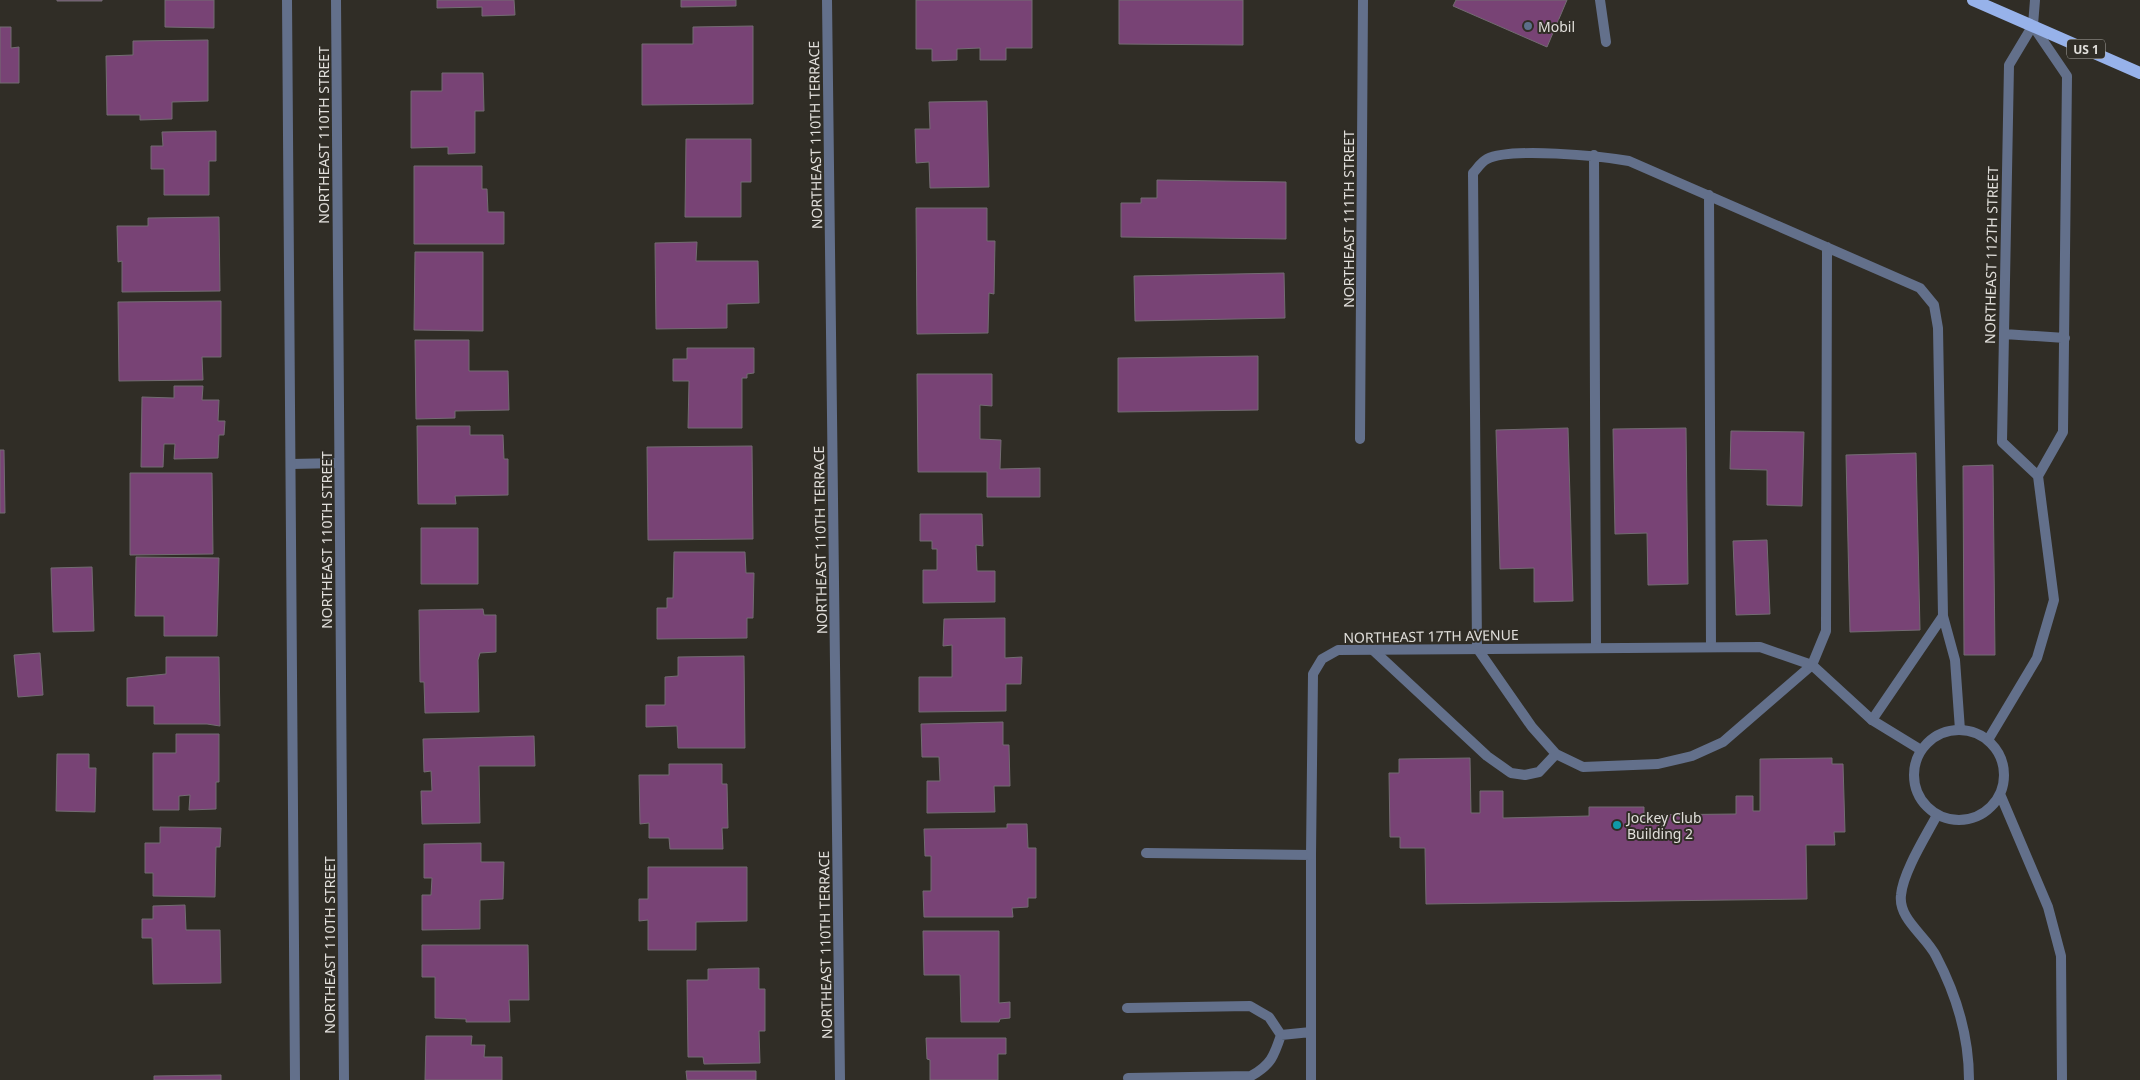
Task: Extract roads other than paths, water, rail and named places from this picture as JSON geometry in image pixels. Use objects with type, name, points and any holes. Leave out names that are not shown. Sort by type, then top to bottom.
[{"type":"main road","name":"US 1","points":[[1973,0],[2140,73]]},
{"type":"street","points":[[287,0],[295,1080]]},
{"type":"street","name":"NORTHEAST 110TH STREET","points":[[336,0],[344,1080]]},
{"type":"street","name":"NORTHEAST 110TH TERRACE","points":[[827,0],[840,1080]]},
{"type":"street","name":"NORTHEAST 111TH STREET","points":[[1360,438],[1364,0]]},
{"type":"street","points":[[1600,0],[1606,42]]},
{"type":"street","name":"NORTHEAST 112TH STREET","points":[[2035,0],[2033,25],[2009,65],[2002,442],[2038,476]]},
{"type":"street","points":[[1988,740],[2036,658],[2054,600],[2038,476],[2063,432],[2067,76],[2033,25]]},
{"type":"street","points":[[1826,247],[1826,632],[1812,665],[1723,742],[1692,756],[1658,764],[1584,767],[1556,754],[1532,727],[1477,648],[1473,173],[1485,160],[1502,154],[1594,155],[1629,161],[1920,288],[1934,305],[1938,328],[1944,616],[1954,660],[1960,730]]},
{"type":"street","points":[[1594,155],[1596,647]]},
{"type":"street","points":[[1709,195],[1710,647]]},
{"type":"street","points":[[2004,334],[2065,338]]},
{"type":"street","points":[[291,464],[339,463]]},
{"type":"street","points":[[1872,720],[1944,616]]},
{"type":"street","name":"NORTHEAST 17TH AVENUE","points":[[1311,1080],[1313,674],[1322,659],[1338,650],[1760,647],[1812,665]]},
{"type":"street","points":[[1373,650],[1487,756],[1512,773],[1525,775],[1539,772],[1556,754]]},
{"type":"street","points":[[1812,665],[1872,720],[1921,750]]},
{"type":"street","points":[[1960,730],[1975,733],[1988,740],[1997,751],[2002,765],[2004,780],[2000,794],[1992,806],[1979,816],[1965,820],[1951,820],[1936,815],[1926,806],[1917,793],[1914,779],[1915,764],[1921,750],[1945,732],[1960,730]]},
{"type":"street","points":[[2000,794],[2048,907],[2061,956],[2062,1080]]},
{"type":"street","points":[[1936,815],[1904,880],[1900,896],[1905,915],[1935,954],[1959,1007],[1969,1062],[1969,1080]]},
{"type":"street","points":[[1146,853],[1311,855]]},
{"type":"street","points":[[1126,1008],[1250,1006],[1269,1017],[1281,1035]]},
{"type":"street","points":[[1281,1035],[1311,1032]]},
{"type":"street","points":[[1128,1078],[1251,1076],[1264,1069],[1274,1056],[1281,1035]]},
{"type":"place","name":"Mobil","points":[[1528,26]]},
{"type":"place","name":"Jockey Club Building 2","points":[[1617,825]]}]
